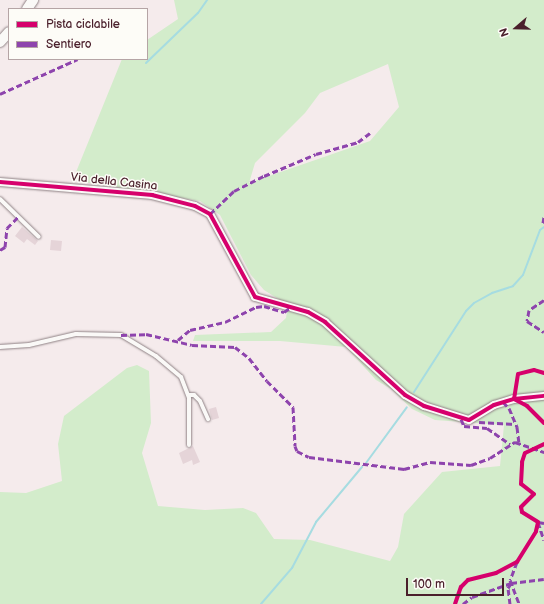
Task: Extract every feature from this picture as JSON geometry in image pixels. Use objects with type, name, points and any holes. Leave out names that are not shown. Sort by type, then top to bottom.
[{"type":"street","points":[[0,42],[8,33]]},
{"type":"street","name":"Via della Casina","points":[[0,182],[152,194],[195,206],[210,214],[255,297],[308,312],[325,322],[416,402],[461,419],[471,420],[494,405],[514,399],[544,396]]},
{"type":"lane","points":[[0,199],[39,237]]},
{"type":"lane","points":[[0,347],[29,345],[76,334],[121,335],[171,366],[181,377],[189,395],[190,445]]},
{"type":"lane","points":[[189,395],[194,395],[203,404],[208,419]]},
{"type":"green space","points":[[174,0],[544,0],[544,604],[0,604],[0,492],[26,493],[62,481],[58,444],[64,416],[127,368],[137,365],[149,371],[151,423],[142,453],[158,506],[205,510],[243,508],[256,513],[274,539],[310,540],[390,561],[398,547],[404,514],[442,472],[500,466],[504,425],[435,420],[412,409],[391,389],[376,380],[346,347],[280,341],[193,341],[195,335],[271,332],[286,318],[288,305],[264,290],[251,275],[220,215],[200,201],[83,182],[74,177],[122,60],[148,60],[148,39],[178,19]],"holes":[[[388,64],[399,107],[370,141],[249,183],[255,163],[305,113],[320,93]]]},
{"type":"building","points":[[22,227],[38,241],[35,245],[27,239],[24,243],[15,236]]},
{"type":"building","points":[[51,240],[62,241],[61,251],[50,250]]},
{"type":"building","points":[[216,407],[219,418],[212,420],[209,409]]},
{"type":"building","points":[[193,446],[200,462],[193,465],[192,460],[183,464],[179,453]]},
{"type":"waterway","points":[[146,63],[198,13],[207,0]]},
{"type":"waterway","points":[[414,392],[466,311],[474,303],[492,293],[513,286],[523,275],[540,230],[544,227]]},
{"type":"waterway","points":[[366,463],[407,407]]},
{"type":"waterway","points":[[261,604],[292,568],[316,522],[362,467]]},
{"type":"marked path","points":[[0,94],[76,60]]},
{"type":"marked path","points":[[210,214],[234,191],[264,176],[316,154],[358,142],[370,133]]},
{"type":"marked path","points":[[0,250],[5,247],[7,228],[19,216]]},
{"type":"marked path","points":[[543,223],[544,217]]},
{"type":"marked path","points":[[544,300],[529,310],[527,321],[544,332]]},
{"type":"marked path","points":[[178,340],[190,330],[225,322],[256,307],[264,306],[284,312],[291,307]]},
{"type":"marked path","points":[[121,335],[146,334],[192,345],[235,347],[249,358],[267,381],[293,407],[295,446],[297,451],[309,457],[404,469],[430,462],[471,465],[490,458],[515,442],[544,452]]},
{"type":"marked path","points":[[503,402],[509,408],[517,427],[519,443]]},
{"type":"marked path","points":[[461,419],[464,426],[487,428],[510,444]]},
{"type":"marked path","points":[[479,422],[515,424]]},
{"type":"marked path","points":[[544,523],[538,522],[544,540]]},
{"type":"marked path","points":[[517,562],[510,580],[519,604]]},
{"type":"marked path","points":[[510,604],[508,588],[511,583],[544,579]]},
{"type":"marked path","points":[[463,604],[472,597],[511,583]]},
{"type":"cycle path","points":[[0,182],[152,195],[195,206],[210,214],[255,297],[308,312],[325,322],[405,395],[424,406],[469,420],[494,405],[514,399],[544,396]]},
{"type":"cycle path","points":[[544,373],[534,370],[518,374],[514,399],[527,406],[544,423]]},
{"type":"cycle path","points":[[455,604],[461,587],[468,580],[496,573],[517,562],[536,531],[538,522],[522,512],[521,507],[534,494],[521,484],[522,462],[525,453],[544,444]]}]
